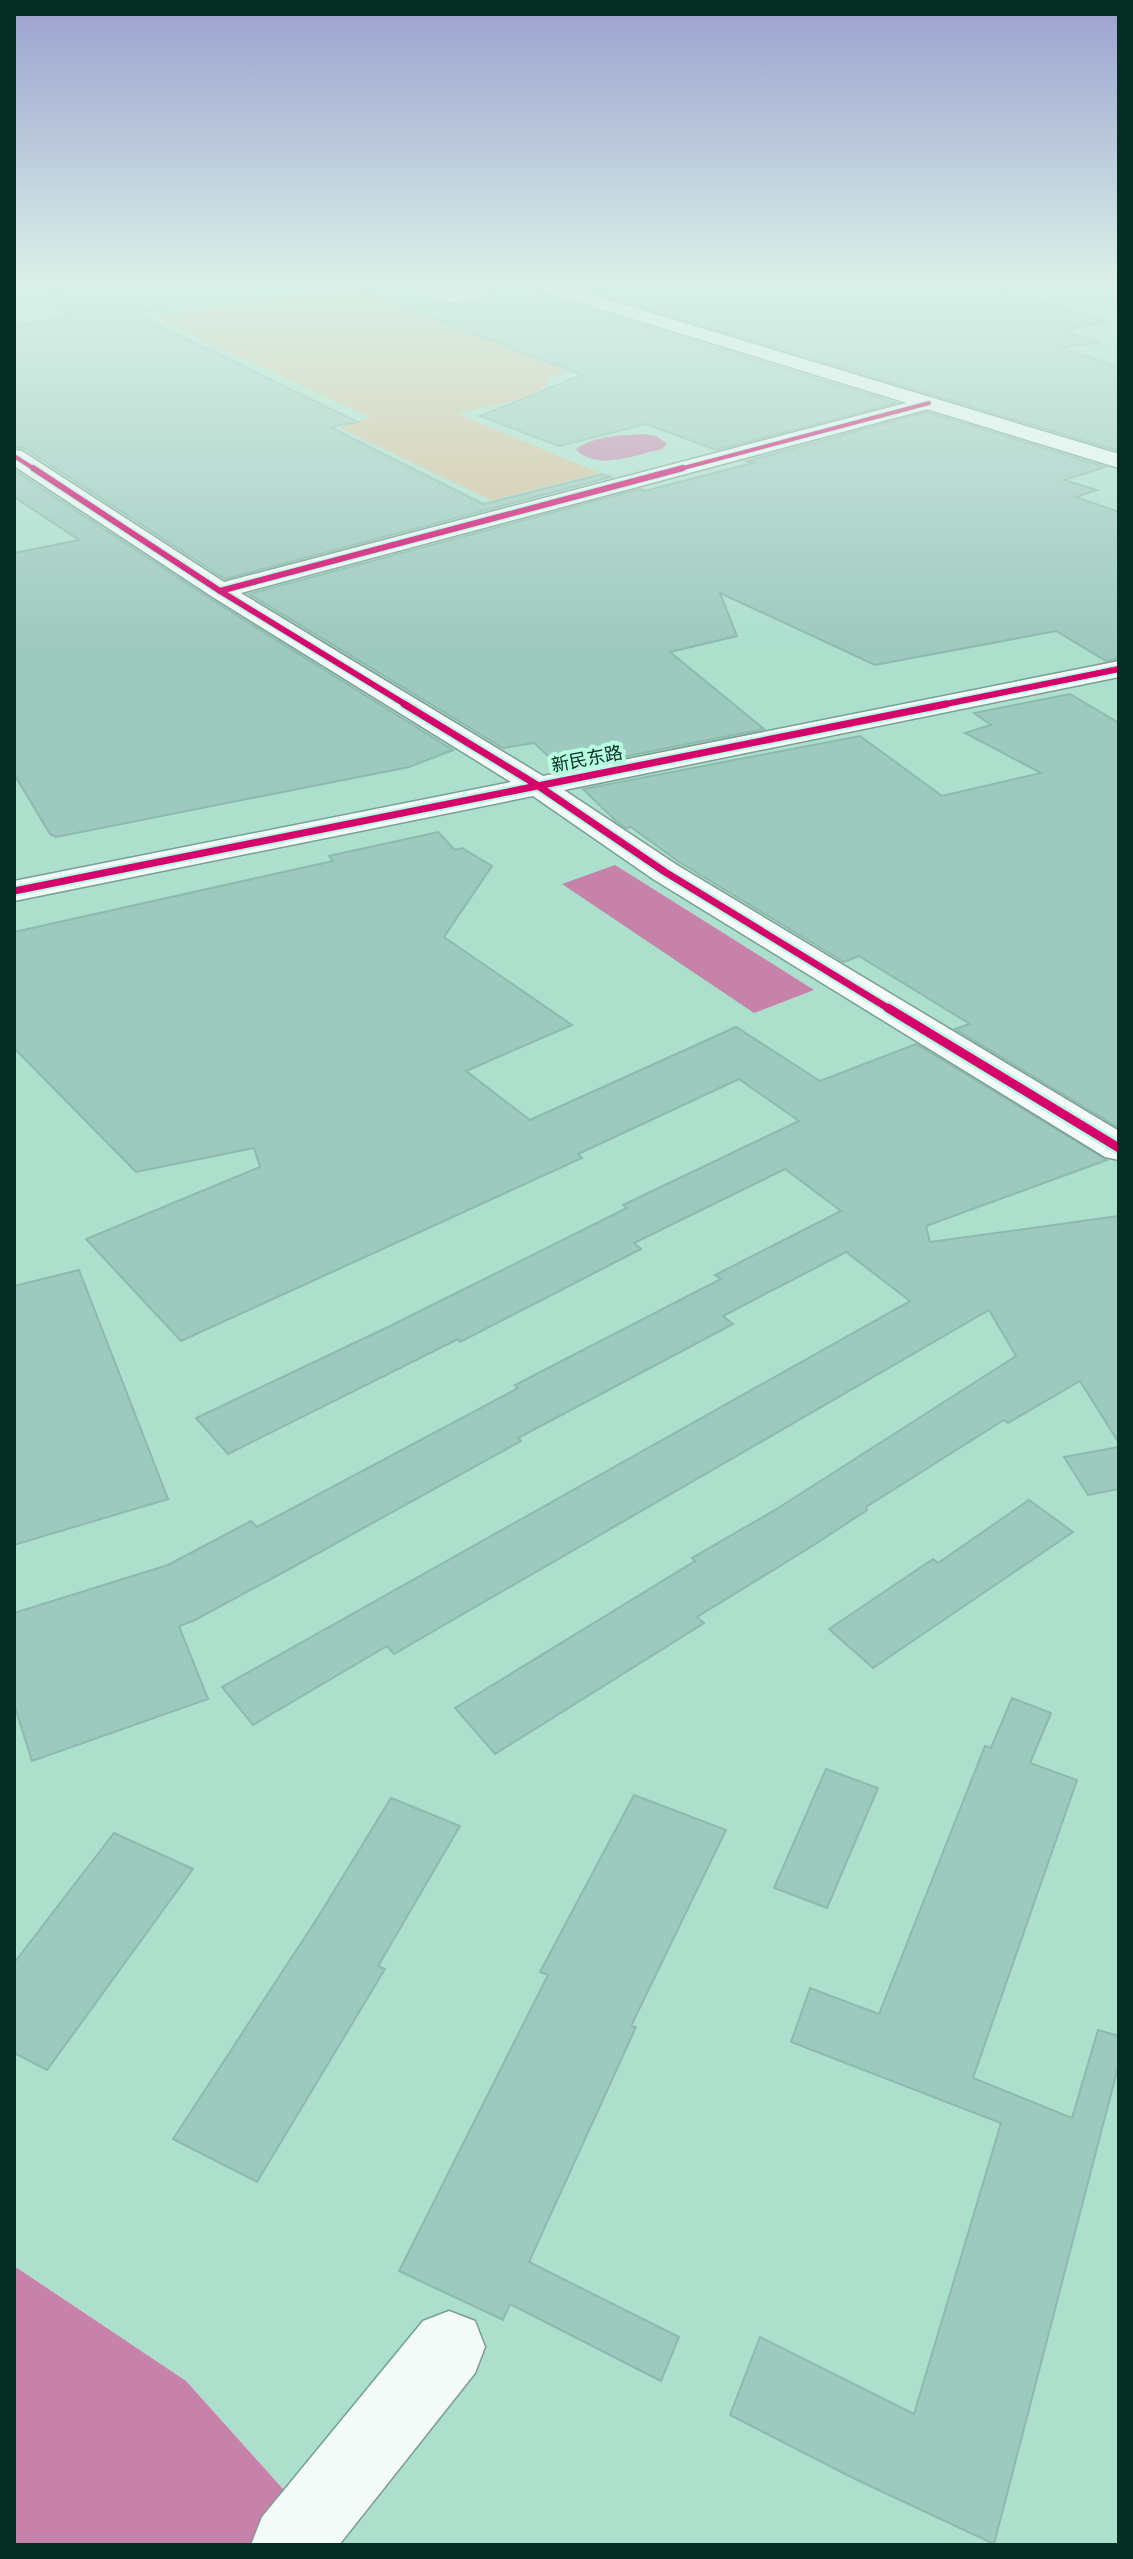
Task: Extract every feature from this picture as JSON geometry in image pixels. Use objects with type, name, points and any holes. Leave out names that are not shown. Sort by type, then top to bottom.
[{"type":"street","points":[[220,591],[916,406]]},
{"type":"street","points":[[940,406],[1119,461]]},
{"type":"street","points":[[14,456],[220,591],[537,785],[665,872],[1119,1148]]},
{"type":"street","name":"新民东路","points":[[14,891],[1119,669]]},
{"type":"street","points":[[311,2516],[449,2347]]},
{"type":"shaded area","points":[[347,406],[488,406],[456,413],[599,473],[491,500],[340,428],[370,417]]},
{"type":"shaded area","points":[[644,434],[656,436],[667,444],[662,449],[617,460],[594,459],[576,449],[600,439]]},
{"type":"shaded area","points":[[615,865],[814,990],[754,1013],[562,884]]},
{"type":"shaded area","points":[[14,2266],[186,2381],[333,2545],[14,2545]]},
{"type":"building","points":[[14,406],[326,406],[358,422],[330,427],[483,504],[602,474],[611,477],[225,579],[24,448],[14,447]]},
{"type":"building","points":[[504,406],[883,406],[716,450],[646,424],[559,446],[480,416]]},
{"type":"building","points":[[971,406],[1119,406],[1119,451]]},
{"type":"building","points":[[927,412],[1105,467],[1064,480],[1097,490],[1076,497],[1119,512],[1119,658],[1106,661],[1056,631],[875,665],[720,593],[737,636],[670,652],[764,729],[562,769],[534,743],[503,748],[249,594],[640,489],[645,491],[753,463],[747,461]]},
{"type":"building","points":[[14,470],[209,598],[453,750],[409,767],[56,837],[50,834],[14,774],[14,553],[79,540],[14,497]]},
{"type":"building","points":[[1070,694],[1119,723],[1119,1128],[955,1029],[970,1024],[859,956],[844,962],[679,862],[631,827],[626,828],[616,821],[583,789],[860,736],[942,796],[1041,773],[965,733],[991,725],[974,713]]},
{"type":"building","points":[[438,832],[455,850],[462,848],[492,866],[444,937],[572,1025],[466,1071],[530,1120],[736,1027],[820,1081],[916,1044],[1107,1160],[926,1226],[930,1242],[1119,1216],[1119,1443],[1080,1381],[1008,1423],[1004,1420],[866,1507],[867,1510],[814,1545],[697,1617],[704,1623],[495,1754],[455,1708],[695,1561],[692,1558],[775,1510],[1016,1356],[989,1310],[394,1654],[387,1646],[253,1725],[222,1687],[910,1301],[846,1252],[723,1316],[733,1324],[518,1438],[521,1441],[179,1626],[208,1699],[32,1761],[14,1704],[14,1613],[168,1565],[251,1521],[257,1527],[518,1388],[515,1385],[721,1279],[715,1275],[841,1211],[785,1169],[634,1243],[641,1249],[460,1342],[458,1339],[228,1454],[196,1418],[388,1327],[627,1208],[623,1205],[799,1121],[739,1079],[578,1154],[582,1158],[181,1341],[86,1239],[260,1167],[254,1148],[136,1172],[14,1048],[14,932],[333,861],[329,856]]},
{"type":"building","points":[[79,1270],[168,1499],[14,1545],[14,1286]]},
{"type":"building","points":[[1119,1447],[1119,1489],[1088,1495],[1064,1457]]},
{"type":"building","points":[[1029,1500],[1073,1532],[873,1668],[829,1629],[933,1559],[938,1563]]},
{"type":"building","points":[[1012,1698],[1051,1713],[1030,1763],[1077,1780],[973,2078],[1072,2118],[1098,2030],[1119,2036],[1119,2063],[994,2544],[853,2478],[730,2415],[760,2337],[914,2414],[1001,2123],[791,2042],[810,1988],[879,2014],[985,1746],[991,1748]]},
{"type":"building","points":[[826,1769],[878,1788],[827,1908],[774,1888]]},
{"type":"building","points":[[634,1795],[726,1830],[631,2026],[636,2027],[529,2262],[679,2337],[661,2381],[510,2304],[503,2320],[399,2271],[548,1975],[540,1972]]},
{"type":"building","points":[[391,1798],[460,1826],[378,1966],[385,1969],[257,2182],[173,2139],[318,1917]]},
{"type":"building","points":[[114,1833],[193,1869],[47,2070],[14,2053],[14,1963]]},
{"type":"cycle path","points":[[220,591],[916,406]]},
{"type":"cycle path","points":[[14,456],[220,591],[537,785],[665,872],[1119,1148]]},
{"type":"cycle path","points":[[14,891],[1119,669]]}]
